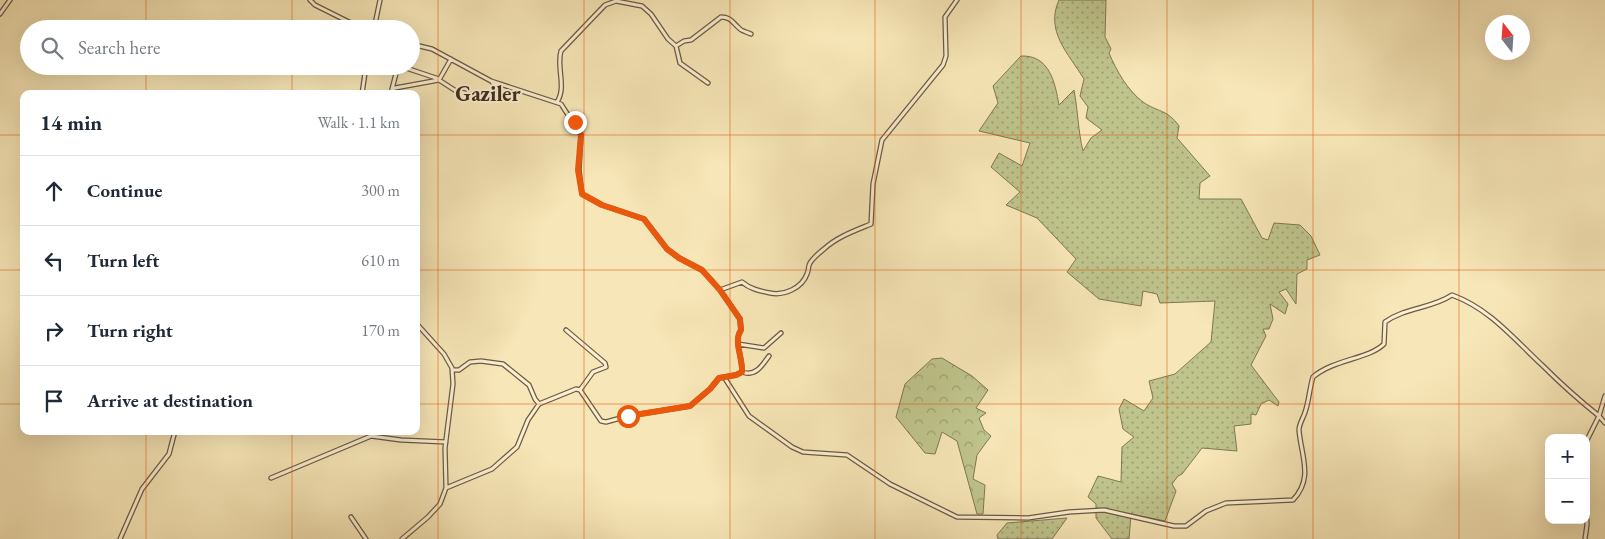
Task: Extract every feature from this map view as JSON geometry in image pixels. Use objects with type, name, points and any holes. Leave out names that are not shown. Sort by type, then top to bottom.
[{"type":"street","points":[[0,14],[10,0]]},
{"type":"street","points":[[310,0],[315,5],[345,20]]},
{"type":"street","points":[[376,20],[380,0]]},
{"type":"street","points":[[720,290],[742,282],[748,287],[765,293],[779,295],[788,292],[800,285],[807,276],[810,263],[824,249],[838,238],[871,224],[873,184],[882,140],[943,65],[946,56],[945,17],[957,0]]},
{"type":"street","points":[[557,102],[561,88],[558,61],[561,51],[604,5],[616,2],[642,6],[676,46],[680,62],[708,83]]},
{"type":"street","points":[[676,46],[684,40],[691,40],[721,17],[726,17],[735,23],[738,28],[751,34]]},
{"type":"street","points":[[420,47],[432,50],[491,80],[557,102],[575,122],[581,135],[578,170],[582,194],[602,205],[644,219],[667,249],[679,258],[702,270],[720,290],[740,319],[741,330],[738,334],[738,344],[742,372]]},
{"type":"street","points":[[399,90],[439,80],[451,59]]},
{"type":"street","points":[[420,73],[439,80],[456,91],[486,99],[491,99],[498,94],[499,88],[491,80]]},
{"type":"street","points":[[363,90],[365,75]]},
{"type":"street","points":[[392,90],[396,75]]},
{"type":"street","points":[[724,377],[749,416],[792,447],[803,452],[847,455],[890,484],[957,517],[1028,518],[1069,512],[1104,510],[1167,524],[1186,526],[1206,511],[1226,503],[1293,500],[1300,492],[1305,480],[1305,459],[1298,428],[1308,405],[1313,377],[1333,364],[1378,350],[1384,344],[1385,322],[1394,316],[1404,311],[1440,303],[1452,294],[1471,302],[1505,328],[1562,385],[1605,423]]},
{"type":"street","points":[[402,539],[440,504],[446,488],[446,442],[453,384],[452,370],[444,354],[420,327]]},
{"type":"street","points":[[446,488],[492,469],[517,446],[528,420],[539,404],[580,390],[593,372],[606,367],[605,364],[566,330]]},
{"type":"street","points":[[738,344],[764,348],[781,333]]},
{"type":"street","points":[[580,390],[601,421],[606,422],[628,416],[690,406],[710,389],[719,378],[742,372],[752,373],[760,369],[769,356]]},
{"type":"street","points":[[452,370],[459,370],[470,362],[481,360],[498,362],[526,381],[539,404]]},
{"type":"street","points":[[1590,434],[1599,416],[1605,396]]},
{"type":"street","points":[[120,539],[142,489],[168,454],[174,435]]},
{"type":"street","points":[[271,478],[371,436],[401,440],[446,442]]},
{"type":"street","points":[[351,517],[366,539]]},
{"type":"street","points":[[1585,539],[1587,524]]},
{"type":"green space","points":[[1059,0],[1106,0],[1105,37],[1111,49],[1109,53],[1112,60],[1132,92],[1143,102],[1170,116],[1179,126],[1177,138],[1210,176],[1200,183],[1199,199],[1241,199],[1262,238],[1268,240],[1274,223],[1300,225],[1311,236],[1320,255],[1307,260],[1307,269],[1297,274],[1296,304],[1286,289],[1279,292],[1288,304],[1285,314],[1270,304],[1273,319],[1269,329],[1263,329],[1266,336],[1251,365],[1279,402],[1278,406],[1269,400],[1261,404],[1256,415],[1251,414],[1251,424],[1234,426],[1237,451],[1202,448],[1172,484],[1176,491],[1165,521],[1131,514],[1129,539],[1112,539],[1096,518],[1096,504],[1088,497],[1098,476],[1121,482],[1122,447],[1134,437],[1123,429],[1119,409],[1124,399],[1144,411],[1153,398],[1149,381],[1175,374],[1211,342],[1215,301],[1160,303],[1157,294],[1143,291],[1141,306],[1099,299],[1067,272],[1076,259],[1037,218],[1006,205],[1020,192],[991,167],[999,153],[1022,166],[1030,143],[979,131],[998,103],[993,86],[1021,56],[1039,60],[1045,65],[1053,80],[1059,105],[1074,90],[1083,151],[1091,138],[1102,130],[1086,118],[1088,107],[1080,96],[1084,79],[1065,51],[1057,32],[1055,11]]},
{"type":"green space","points":[[942,358],[972,376],[988,390],[976,408],[986,413],[979,418],[984,430],[991,436],[977,455],[973,479],[985,485],[983,514],[977,514],[957,441],[942,432],[935,454],[925,453],[896,417],[905,384],[932,359]]},
{"type":"green space","points":[[1067,518],[1052,539],[998,539],[997,535],[1007,523]]},
{"type":"district","name":"Gaziler","points":[[488,93]]},
{"type":"route","points":[[575,122],[581,135],[578,170],[582,194],[602,205],[644,219],[667,249],[679,258],[702,270],[720,290],[740,319],[741,330],[738,334],[737,343],[742,363],[742,372],[719,378],[710,389],[690,406],[628,416]]}]
